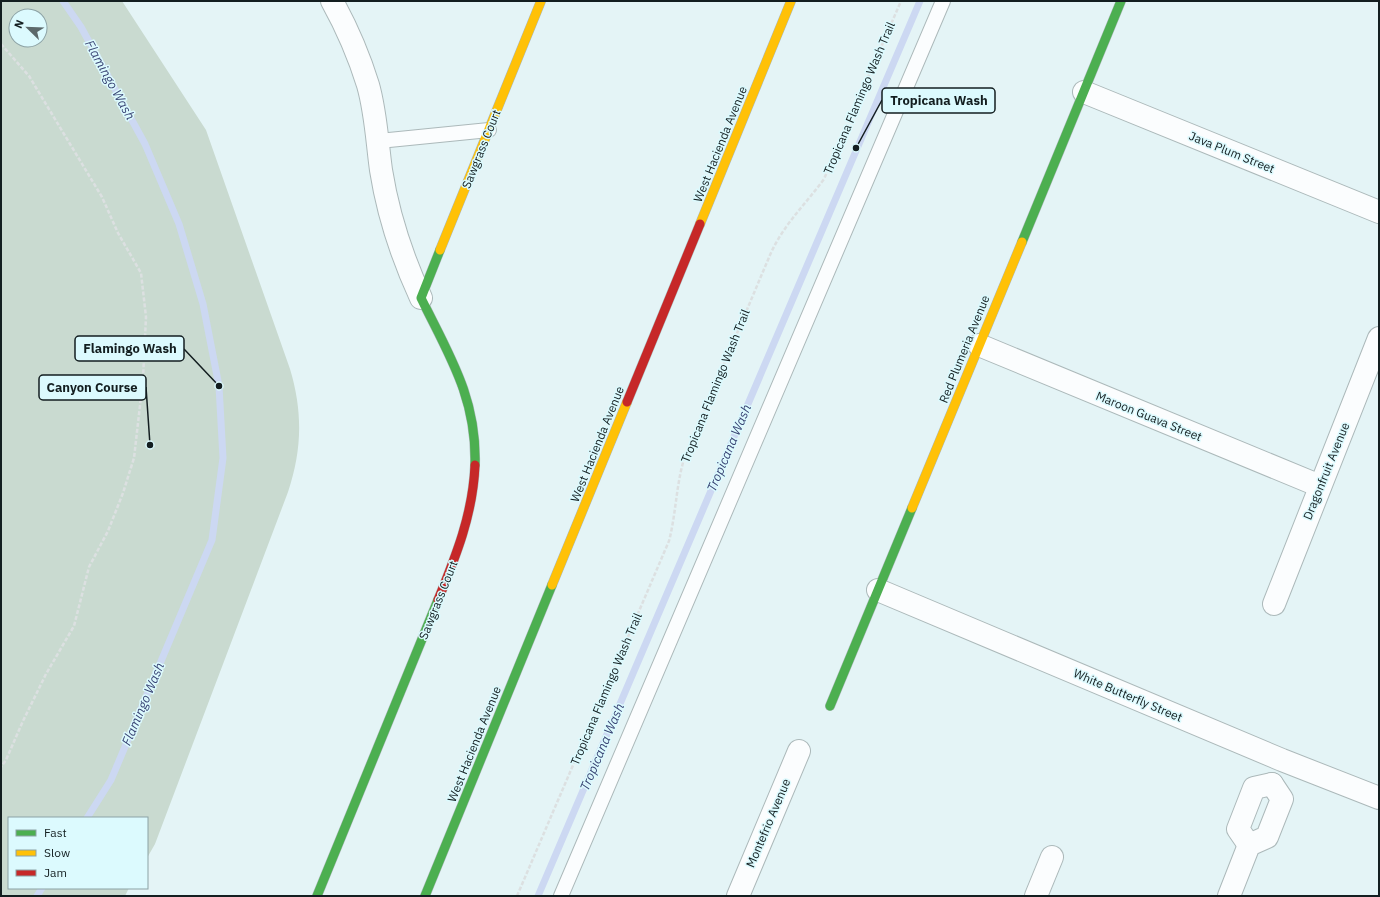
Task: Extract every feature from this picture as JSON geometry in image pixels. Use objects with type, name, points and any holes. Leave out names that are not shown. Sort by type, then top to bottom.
[{"type":"street","name":"Sawgrass Court","points":[[317,896],[460,547],[468,521],[474,493],[476,466],[475,438],[466,394],[456,364],[421,298],[394,227],[381,169],[375,113],[360,59],[347,29],[332,1]]},
{"type":"street","name":"Sawgrass Court","points":[[421,298],[541,1]]},
{"type":"street","name":"West Hacienda Avenue","points":[[425,896],[791,1]]},
{"type":"street","name":"Red Plumeria Avenue","points":[[830,706],[1121,1]]},
{"type":"street","name":"Java Plum Street","points":[[1084,92],[1379,212]]},
{"type":"street","name":"Dragonfruit Avenue","points":[[1274,604],[1379,338]]},
{"type":"street","name":"Maroon Guava Street","points":[[979,345],[1320,486]]},
{"type":"street","name":"White Butterfly Street","points":[[878,590],[1282,760],[1379,798]]},
{"type":"street","name":"Montefrio Avenue","points":[[738,896],[798,751]]},
{"type":"street","points":[[1272,784],[1282,760]]},
{"type":"street","points":[[1229,896],[1249,845],[1267,837],[1282,799],[1272,784]]},
{"type":"street","points":[[1249,845],[1238,829],[1254,788],[1272,784]]},
{"type":"street","points":[[1036,896],[1052,857]]},
{"type":"lane","points":[[561,896],[943,1]]},
{"type":"lane","points":[[379,141],[489,130]]},
{"type":"path","name":"Tropicana Flamingo Wash Trail","points":[[517,896],[668,541],[672,526],[680,472],[684,459],[770,254],[788,223],[812,196],[824,179],[901,1]]},
{"type":"path","points":[[1,44],[28,76],[102,197],[118,233],[141,274],[146,317],[143,379],[134,458],[123,493],[108,531],[88,567],[74,626],[46,674],[6,760],[1,767]]},
{"type":"green space","points":[[1,1],[122,1],[206,130],[290,369],[297,400],[299,416],[298,446],[293,476],[288,492],[155,844],[148,856],[148,817],[8,817],[8,889],[128,889],[125,896],[1,896]]},
{"type":"waterway","name":"Flamingo Wash","points":[[63,1],[81,27],[145,144],[179,224],[203,304],[219,386],[223,458],[212,540],[111,780],[88,817]]},
{"type":"waterway","name":"Tropicana Wash","points":[[538,896],[920,1]]},
{"type":"waterway","name":"Flamingo Wash","points":[[37,896],[41,889]]},
{"type":"traffic: fast","points":[[1022,242],[1121,1]]},
{"type":"traffic: fast","points":[[440,250],[421,298],[451,358],[466,398],[474,441],[475,465]]},
{"type":"traffic: fast","points":[[830,706],[912,508]]},
{"type":"traffic: fast","points":[[425,896],[552,585]]},
{"type":"traffic: fast","points":[[317,896],[438,600]]},
{"type":"traffic: slow","points":[[440,250],[541,1]]},
{"type":"traffic: slow","points":[[700,224],[791,1]]},
{"type":"traffic: slow","points":[[912,508],[1022,242]]},
{"type":"traffic: slow","points":[[552,585],[627,402]]},
{"type":"traffic: jam","points":[[627,402],[700,224]]},
{"type":"traffic: jam","points":[[438,600],[457,551],[467,518],[474,483],[475,465]]},
{"type":"place","name":"Tropicana Wash","points":[[856,148]]},
{"type":"place","name":"Flamingo Wash","points":[[219,386]]},
{"type":"place","name":"Canyon Course","points":[[150,445]]}]
